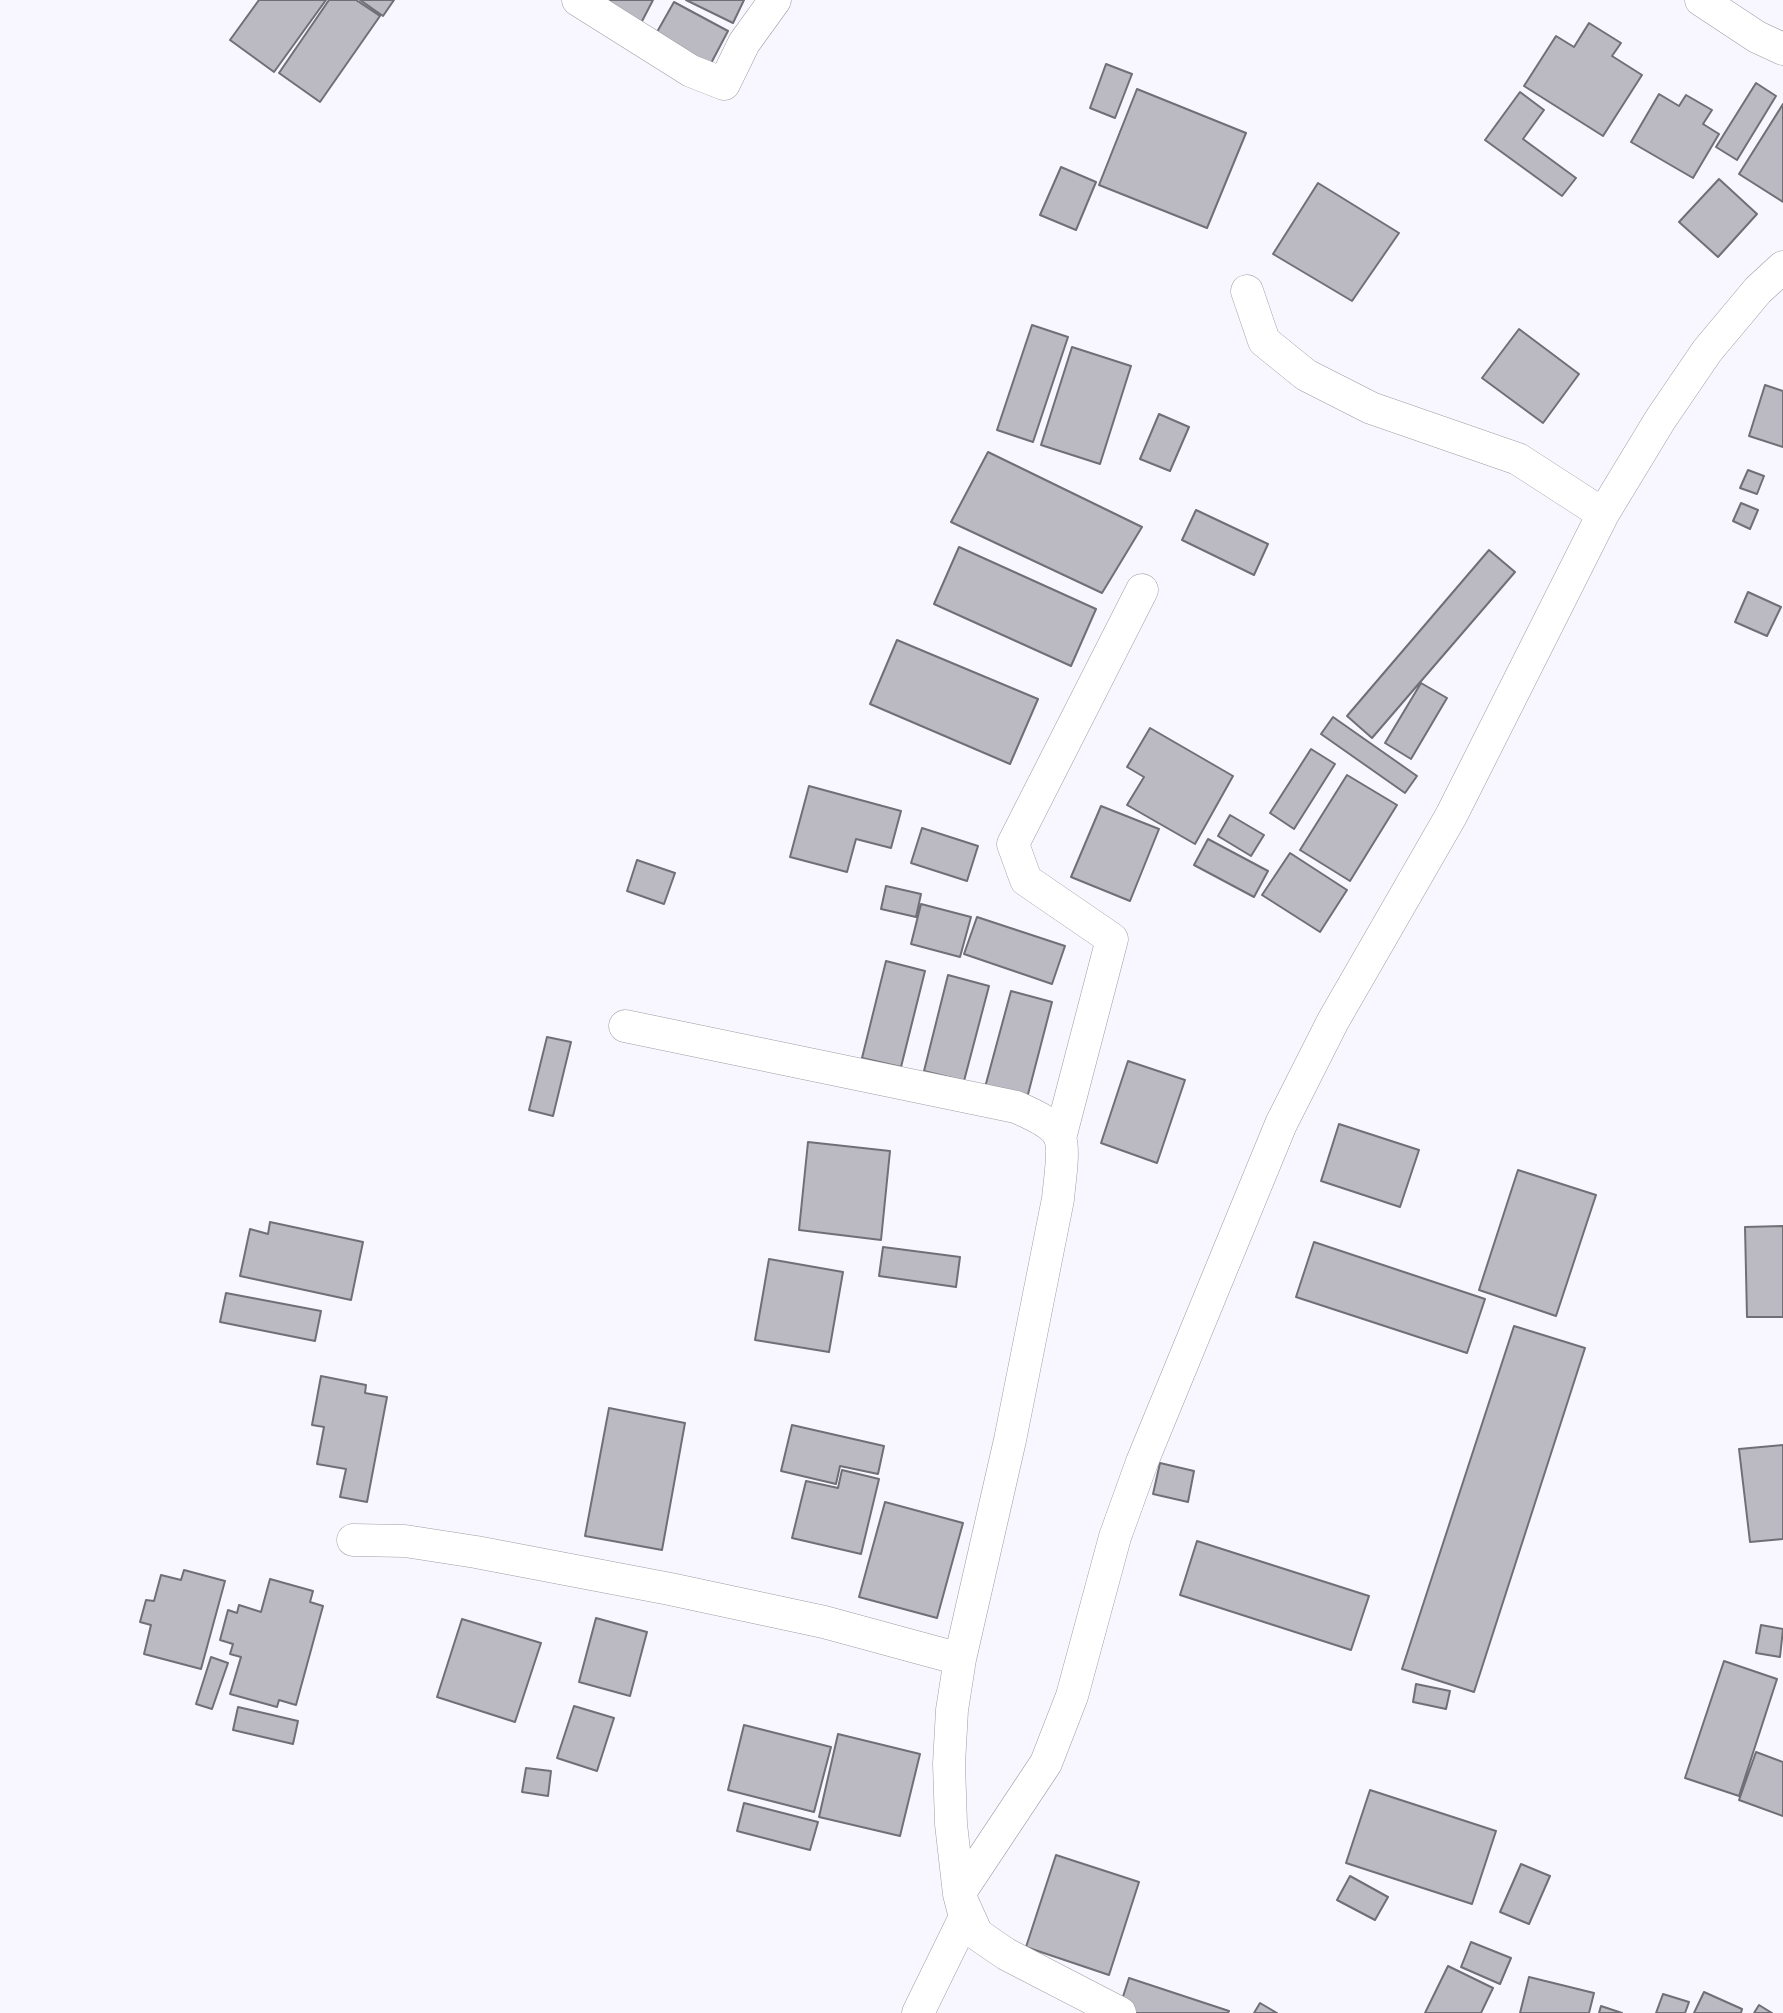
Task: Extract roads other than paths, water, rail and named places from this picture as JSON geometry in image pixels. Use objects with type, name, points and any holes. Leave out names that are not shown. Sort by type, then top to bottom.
[{"type":"street","points":[[578,0],[691,71],[724,84],[744,43],[775,0]]},
{"type":"street","points":[[1701,0],[1757,37],[1783,49]]},
{"type":"street","points":[[959,1894],[1046,1763],[1072,1696],[1096,1616],[1115,1537],[1142,1462],[1281,1124],[1332,1021],[1451,816],[1603,514],[1660,420],[1707,351],[1758,290],[1783,267]]},
{"type":"street","points":[[1247,291],[1264,341],[1306,375],[1371,408],[1518,459],[1603,514]]},
{"type":"street","points":[[918,2013],[965,1917],[959,1894],[951,1824],[949,1764],[952,1710],[960,1659],[1010,1440],[1058,1199],[1062,1160],[1060,1138],[1112,939],[1026,880],[1013,844],[1142,590]]},
{"type":"street","points":[[625,1026],[1016,1107],[1045,1121],[1060,1138]]},
{"type":"street","points":[[353,1540],[405,1541],[670,1589],[824,1622],[960,1659]]},
{"type":"street","points":[[959,1894],[977,1934],[1006,1954],[1120,2013]]}]
